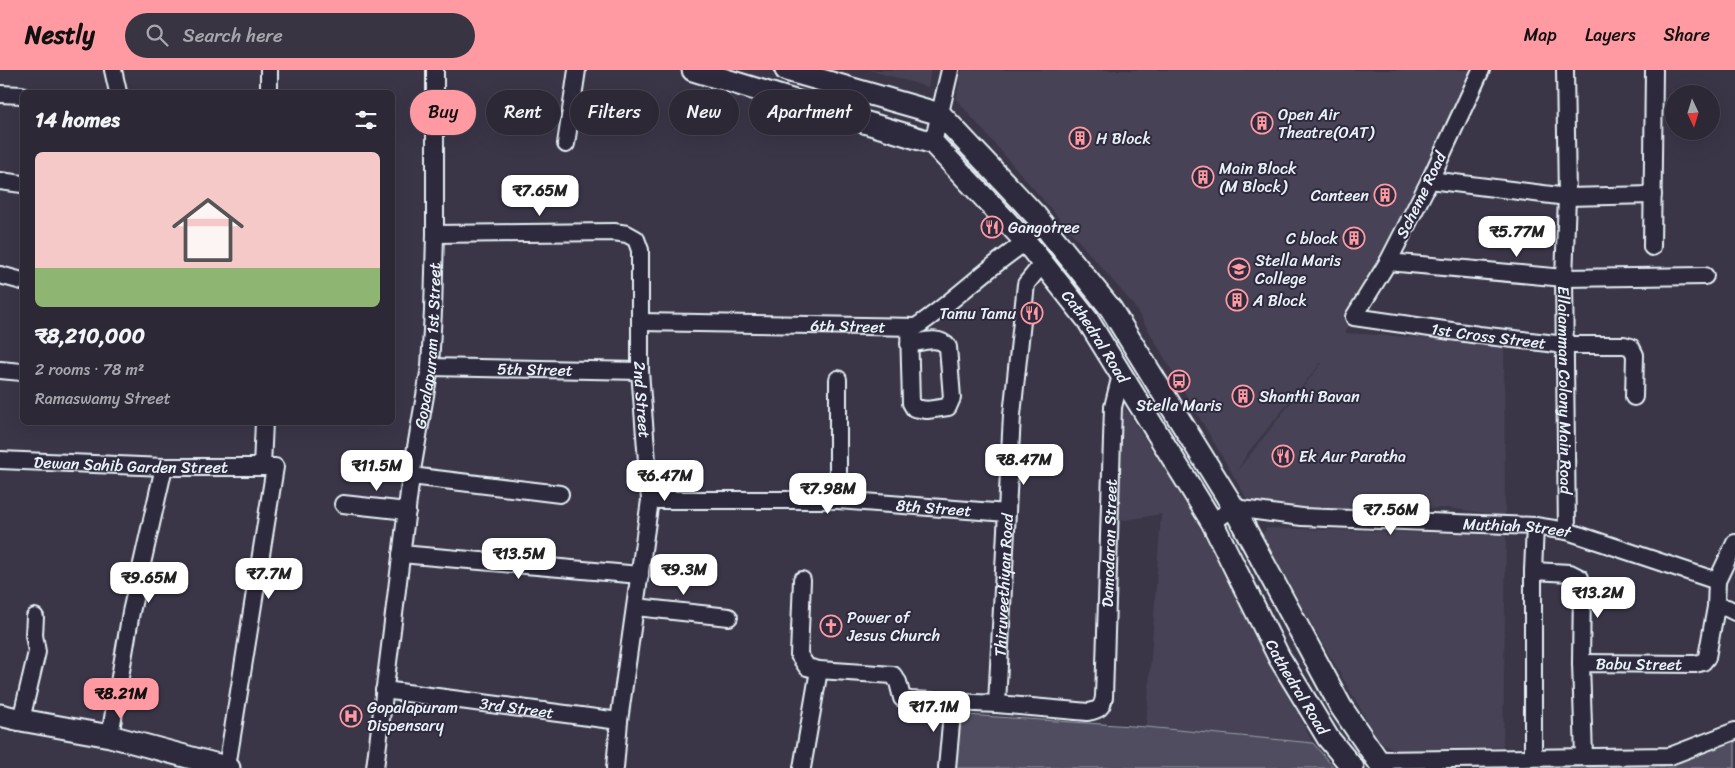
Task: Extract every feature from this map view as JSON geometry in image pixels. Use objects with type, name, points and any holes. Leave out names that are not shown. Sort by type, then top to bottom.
[{"type":"main road","name":"Cathedral Road","points":[[693,70],[933,143],[1026,242],[1087,318],[1212,522],[1279,657],[1328,738],[1353,768]]},
{"type":"main road","points":[[786,70],[940,114]]},
{"type":"main road","name":"Cathedral Road","points":[[940,114],[1036,216],[1111,309],[1234,508],[1338,702],[1380,764]]},
{"type":"main road","points":[[0,715],[110,736],[228,768]]},
{"type":"street","points":[[113,70],[118,90]]},
{"type":"street","points":[[269,90],[270,70]]},
{"type":"street","name":"Gopalapuram 1st Street","points":[[376,768],[406,511],[430,367],[435,234],[435,70]]},
{"type":"street","points":[[566,144],[577,70]]},
{"type":"street","points":[[933,143],[950,70]]},
{"type":"street","name":"Scheme Road","points":[[1354,316],[1388,262],[1430,180],[1482,70]]},
{"type":"street","name":"Ellaiamman Colony Main Road","points":[[1565,70],[1567,197],[1564,278],[1567,531]]},
{"type":"street","points":[[1652,247],[1654,70]]},
{"type":"street","points":[[0,94],[20,96]]},
{"type":"street","points":[[1430,180],[1567,197],[1653,195]]},
{"type":"street","points":[[0,181],[20,184]]},
{"type":"street","name":"2nd Street","points":[[435,234],[614,232],[627,234],[636,239],[640,250],[640,371],[650,500],[619,721],[615,768]]},
{"type":"street","name":"6th Street","points":[[640,322],[916,327],[934,315],[1008,254],[1026,242]]},
{"type":"street","points":[[1388,262],[1564,278],[1706,276]]},
{"type":"street","name":"Thiruveethiyan Road","points":[[997,704],[1012,415],[1026,284],[1043,263]]},
{"type":"street","points":[[0,275],[20,280]]},
{"type":"street","name":"1st Cross Street","points":[[1354,316],[1478,335],[1565,345],[1624,345],[1631,347],[1635,354],[1634,398]]},
{"type":"street","points":[[909,327],[909,344]]},
{"type":"street","name":"5th Street","points":[[430,367],[640,371]]},
{"type":"street","points":[[0,370],[20,372]]},
{"type":"street","name":"Damodaran Street","points":[[997,704],[1088,712],[1098,710],[1103,705],[1113,407],[1122,375]]},
{"type":"street","points":[[838,379],[838,500]]},
{"type":"street","points":[[228,768],[275,466],[262,466],[264,425]]},
{"type":"street","name":"Dewan Sahib Garden Street","points":[[0,460],[164,467],[262,466]]},
{"type":"street","points":[[110,736],[131,612],[164,467]]},
{"type":"street","points":[[411,476],[560,494]]},
{"type":"street","name":"8th Street","points":[[650,500],[838,500],[1007,513]]},
{"type":"street","points":[[343,504],[406,511]]},
{"type":"street","points":[[1212,522],[1234,508]]},
{"type":"street","name":"Muthiah Street","points":[[1234,508],[1302,517],[1535,526],[1567,531],[1717,581]]},
{"type":"street","points":[[1534,757],[1533,571],[1535,526]]},
{"type":"street","points":[[1717,581],[1735,543]]},
{"type":"street","points":[[401,554],[640,575]]},
{"type":"street","points":[[1533,571],[1570,573],[1580,578],[1582,588],[1581,663]]},
{"type":"street","points":[[802,580],[798,655],[807,667],[819,670],[893,675],[898,682],[902,698],[910,700],[997,704]]},
{"type":"street","name":"Babu Street","points":[[1584,757],[1581,663],[1695,664],[1703,662],[1707,657],[1716,607],[1717,581]]},
{"type":"street","points":[[636,606],[728,617]]},
{"type":"street","points":[[1716,607],[1727,608],[1735,612]]},
{"type":"street","points":[[21,720],[37,652],[34,634],[35,617]]},
{"type":"street","points":[[802,768],[819,670]]},
{"type":"street","name":"3rd Street","points":[[384,690],[619,721]]},
{"type":"street","points":[[947,768],[953,702]]},
{"type":"street","points":[[1380,764],[1534,757],[1670,756],[1735,731]]},
{"type":"shaded area","points":[[869,70],[931,70],[928,87]]},
{"type":"shaded area","name":"Stella Maris College","points":[[962,70],[1472,70],[1345,333],[1504,343],[1505,516],[1448,508],[1303,512],[1247,499],[1133,304],[956,99]],"holes":[[[1322,363],[1237,471],[1247,454]]]},
{"type":"shaded area","points":[[1121,401],[1191,511],[1313,743],[1146,727],[1161,514],[1114,522]]},
{"type":"shaded area","points":[[1267,528],[1506,535],[1503,747],[1397,751],[1379,741],[1261,536]]},
{"type":"shaded area","points":[[952,714],[1146,727],[1313,743],[1334,768],[946,768]]},
{"type":"shaded area","points":[[1735,739],[1735,768],[1445,768],[1671,763]]},
{"type":"place","name":"Open Air Theatre(OAT)","points":[[1262,123]]},
{"type":"place","name":"H Block","points":[[1080,138]]},
{"type":"place","name":"Main Block (M Block)","points":[[1203,177]]},
{"type":"place","name":"Canteen","points":[[1385,195]]},
{"type":"place","name":"Gangotree","points":[[992,227]]},
{"type":"place","name":"C block","points":[[1354,238]]},
{"type":"place","name":"Stella Maris College","points":[[1239,269]]},
{"type":"place","name":"A Block","points":[[1237,300]]},
{"type":"place","name":"Tamu Tamu","points":[[1032,313]]},
{"type":"place","name":"Stella Maris","points":[[1179,381]]},
{"type":"place","name":"Shanthi Bavan","points":[[1243,396]]},
{"type":"place","name":"Ek Aur Paratha","points":[[1283,456]]},
{"type":"place","name":"Power of Jesus Church","points":[[831,626]]},
{"type":"place","name":"Gopalapuram Dispensary","points":[[351,716]]}]
